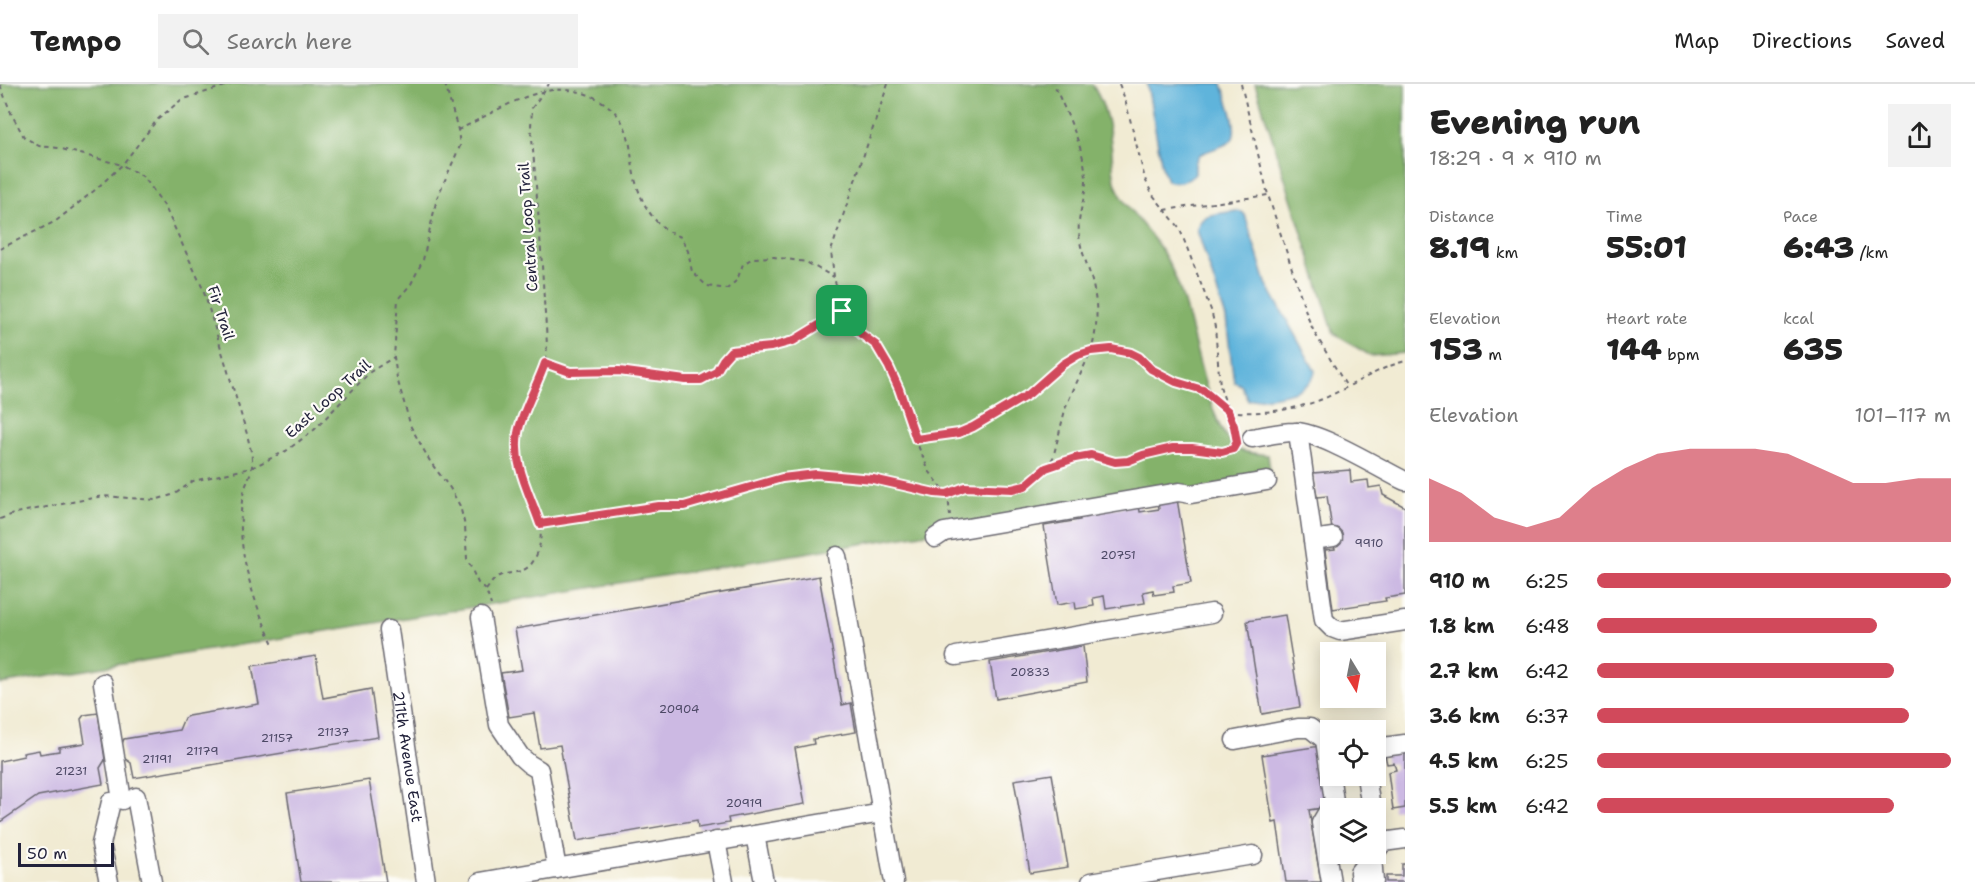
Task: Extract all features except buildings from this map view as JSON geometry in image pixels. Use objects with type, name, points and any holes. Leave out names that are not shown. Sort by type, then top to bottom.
[{"type":"street","points":[[1298,432],[1324,620],[1327,625],[1340,631],[1405,621]]},
{"type":"street","points":[[1252,438],[1298,432],[1324,440],[1405,482]]},
{"type":"street","points":[[943,534],[1179,492],[1191,494],[1267,481]]},
{"type":"street","points":[[1313,540],[1333,537]]},
{"type":"street","points":[[837,556],[894,882]]},
{"type":"street","points":[[486,612],[499,726],[520,756],[539,770],[557,869]]},
{"type":"street","points":[[956,656],[1212,613]]},
{"type":"street","name":"211th Avenue East","points":[[389,630],[426,882]]},
{"type":"street","points":[[103,683],[123,800],[152,882]]},
{"type":"street","points":[[1235,740],[1298,728],[1310,728],[1325,740],[1334,801],[1321,823],[1331,882]]},
{"type":"street","points":[[1386,747],[1405,744]]},
{"type":"street","points":[[109,882],[101,844],[123,800]]},
{"type":"street","points":[[480,882],[537,877],[557,869],[882,813]]},
{"type":"street","points":[[755,835],[764,882]]},
{"type":"street","points":[[1386,847],[1405,839]]},
{"type":"street","points":[[716,841],[724,882]]},
{"type":"street","points":[[1107,881],[1181,874],[1253,855]]},
{"type":"street","points":[[1360,882],[1359,872],[1365,864]]},
{"type":"street","points":[[1374,882],[1375,864]]},
{"type":"path","points":[[0,249],[56,220],[95,190],[122,165],[157,120],[181,100],[231,84]]},
{"type":"path","name":"East Loop Trail","points":[[445,84],[458,130],[459,146],[437,198],[423,260],[411,284],[398,299],[394,357],[397,378],[411,427],[431,464],[450,488],[460,506],[465,525],[467,559],[478,583],[486,590],[486,612]]},
{"type":"path","points":[[542,92],[549,84]]},
{"type":"path","points":[[888,84],[831,251],[834,277],[842,311],[861,334],[876,345],[889,367],[929,471],[947,494],[943,534]]},
{"type":"path","points":[[540,524],[659,506],[684,506],[782,478],[816,474],[873,479],[947,494],[965,487],[995,489],[1025,486],[1046,468],[1053,458],[1066,406],[1091,351],[1097,329],[1098,314],[1079,234],[1080,210],[1085,193],[1084,164],[1054,84]]},
{"type":"path","points":[[1046,468],[1091,455],[1115,462],[1128,461],[1173,448],[1230,451],[1237,442],[1220,386],[1215,327],[1211,310],[1179,227],[1152,194],[1145,179],[1125,99],[1119,84]]},
{"type":"path","points":[[1241,84],[1268,195],[1311,325],[1347,387]]},
{"type":"path","name":"Fir Trail","points":[[0,85],[24,137],[39,146],[58,148],[122,165],[144,177],[165,207],[203,289],[247,434],[252,468],[241,502],[241,536],[254,597],[273,644]]},
{"type":"path","points":[[458,130],[502,108],[542,92],[571,90],[589,93],[613,110],[625,128],[635,180],[647,211],[667,232],[681,237],[688,251],[692,272],[707,286],[727,289],[737,280],[743,264],[753,258],[774,257],[806,262],[834,277]]},
{"type":"path","name":"Central Loop Trail","points":[[486,590],[495,579],[528,568],[538,551],[540,524],[516,451],[518,432],[545,363],[542,252],[531,127],[532,108],[542,92]]},
{"type":"path","points":[[1165,210],[1268,195]]},
{"type":"path","points":[[545,363],[570,372],[619,371],[701,380],[716,372],[731,351],[771,347],[793,341],[842,311]]},
{"type":"path","points":[[916,439],[959,433],[973,427],[1029,394],[1063,364],[1078,355],[1091,351],[1111,349],[1131,353],[1139,357],[1151,369],[1176,382],[1203,390],[1228,411],[1244,413],[1313,402],[1375,371],[1405,361]]},
{"type":"path","name":"East Loop Trail","points":[[0,519],[16,513],[103,496],[155,500],[175,494],[193,481],[252,468],[286,451],[314,430],[342,398],[370,372],[394,357]]},
{"type":"green space","points":[[0,84],[1092,84],[1106,117],[1116,185],[1131,210],[1161,249],[1174,274],[1217,420],[1226,438],[1237,449],[1268,455],[1271,477],[0,684]]},
{"type":"green space","points":[[1255,84],[1405,84],[1405,353],[1371,356],[1334,334]]},
{"type":"water","points":[[1147,84],[1222,84],[1234,123],[1233,137],[1228,144],[1199,155],[1195,163],[1195,174],[1182,182],[1167,181],[1162,167]]},
{"type":"water","points":[[1236,211],[1245,215],[1266,283],[1315,371],[1312,379],[1306,385],[1298,390],[1277,396],[1248,400],[1241,385],[1234,382],[1226,318],[1197,230],[1202,219],[1207,216]]},
{"type":"route","points":[[842,311],[861,334],[876,345],[889,367],[916,439],[937,438],[973,427],[1029,394],[1063,364],[1078,355],[1111,349],[1131,353],[1139,357],[1151,369],[1176,382],[1186,387],[1203,390],[1228,411],[1237,442],[1230,451],[1222,452],[1173,448],[1128,461],[1115,462],[1091,455],[1075,458],[1046,468],[1025,486],[1012,489],[976,486],[965,487],[947,494],[873,479],[816,474],[782,478],[684,506],[659,506],[540,524],[516,451],[518,432],[545,363],[570,372],[619,371],[701,380],[716,372],[731,351],[771,347],[793,341],[842,311]]}]
